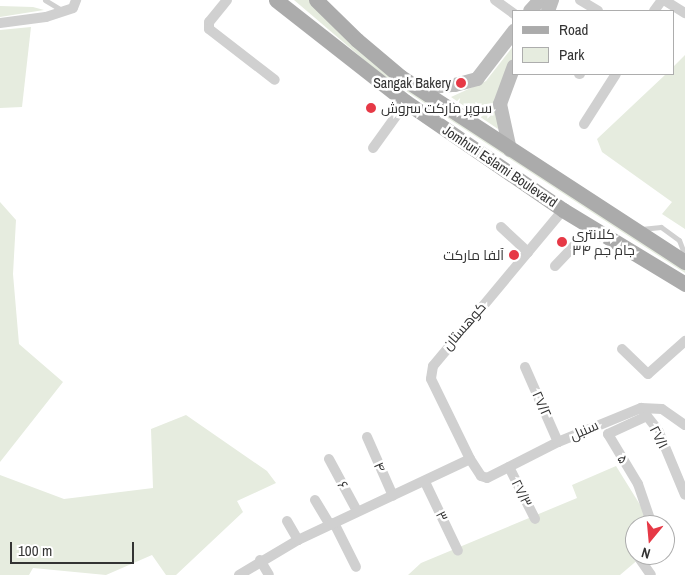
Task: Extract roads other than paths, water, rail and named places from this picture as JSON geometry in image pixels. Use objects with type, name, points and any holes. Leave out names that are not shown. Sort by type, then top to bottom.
[{"type":"main road","name":"Jomhuri Eslami Boulevard","points":[[276,0],[406,102],[563,210],[685,284]]},
{"type":"main road","name":"Jomhuri Eslami Boulevard","points":[[316,0],[375,56],[418,88],[510,150],[685,262]]},
{"type":"main road","points":[[531,10],[540,0]]},
{"type":"main road","points":[[418,88],[455,85],[477,79],[512,34]]},
{"type":"main road","points":[[510,150],[500,104],[512,71]]},
{"type":"street","points":[[0,23],[73,8],[76,0]]},
{"type":"street","points":[[227,0],[208,25],[275,80]]},
{"type":"street","points":[[494,0],[512,13]]},
{"type":"street","points":[[580,0],[596,10]]},
{"type":"street","points":[[655,10],[663,0],[685,14]]},
{"type":"street","points":[[584,124],[615,75]]},
{"type":"street","points":[[373,148],[406,102]]},
{"type":"street","name":"کوهستان","points":[[484,478],[470,459],[431,379],[433,366],[563,210]]},
{"type":"street","points":[[501,227],[528,252]]},
{"type":"street","points":[[555,266],[591,228]]},
{"type":"street","points":[[622,349],[648,374],[685,341]]},
{"type":"street","name":"۲۷/۲","points":[[525,367],[558,442]]},
{"type":"street","name":"سنبل","points":[[484,478],[558,442],[644,412],[662,409],[685,425]]},
{"type":"street","name":"۲۷/۱","points":[[644,412],[658,430],[685,495]]},
{"type":"street","name":"۵","points":[[644,412],[608,434],[641,491],[649,515]]},
{"type":"street","name":"۴","points":[[366,437],[393,496]]},
{"type":"street","name":"۶","points":[[329,459],[358,511]]},
{"type":"street","points":[[239,575],[260,560],[298,540],[425,482],[470,459]]},
{"type":"street","name":"۲۷/۳","points":[[509,466],[534,519]]},
{"type":"street","name":"۳","points":[[425,482],[458,551]]},
{"type":"street","points":[[315,500],[332,524],[356,567]]},
{"type":"street","points":[[287,521],[298,540]]},
{"type":"street","points":[[260,560],[270,575]]},
{"type":"lane","points":[[45,0],[63,11]]},
{"type":"lane","points":[[635,230],[661,227],[679,240],[685,256]]},
{"type":"place","name":"Sangak Bakery","points":[[461,83]]},
{"type":"place","name":"سوپر مارکت سروش","points":[[371,108]]},
{"type":"place","name":"کلانتری ۳۴ جام جم","points":[[562,242]]},
{"type":"place","name":"آلفا مارکت","points":[[514,255]]}]
